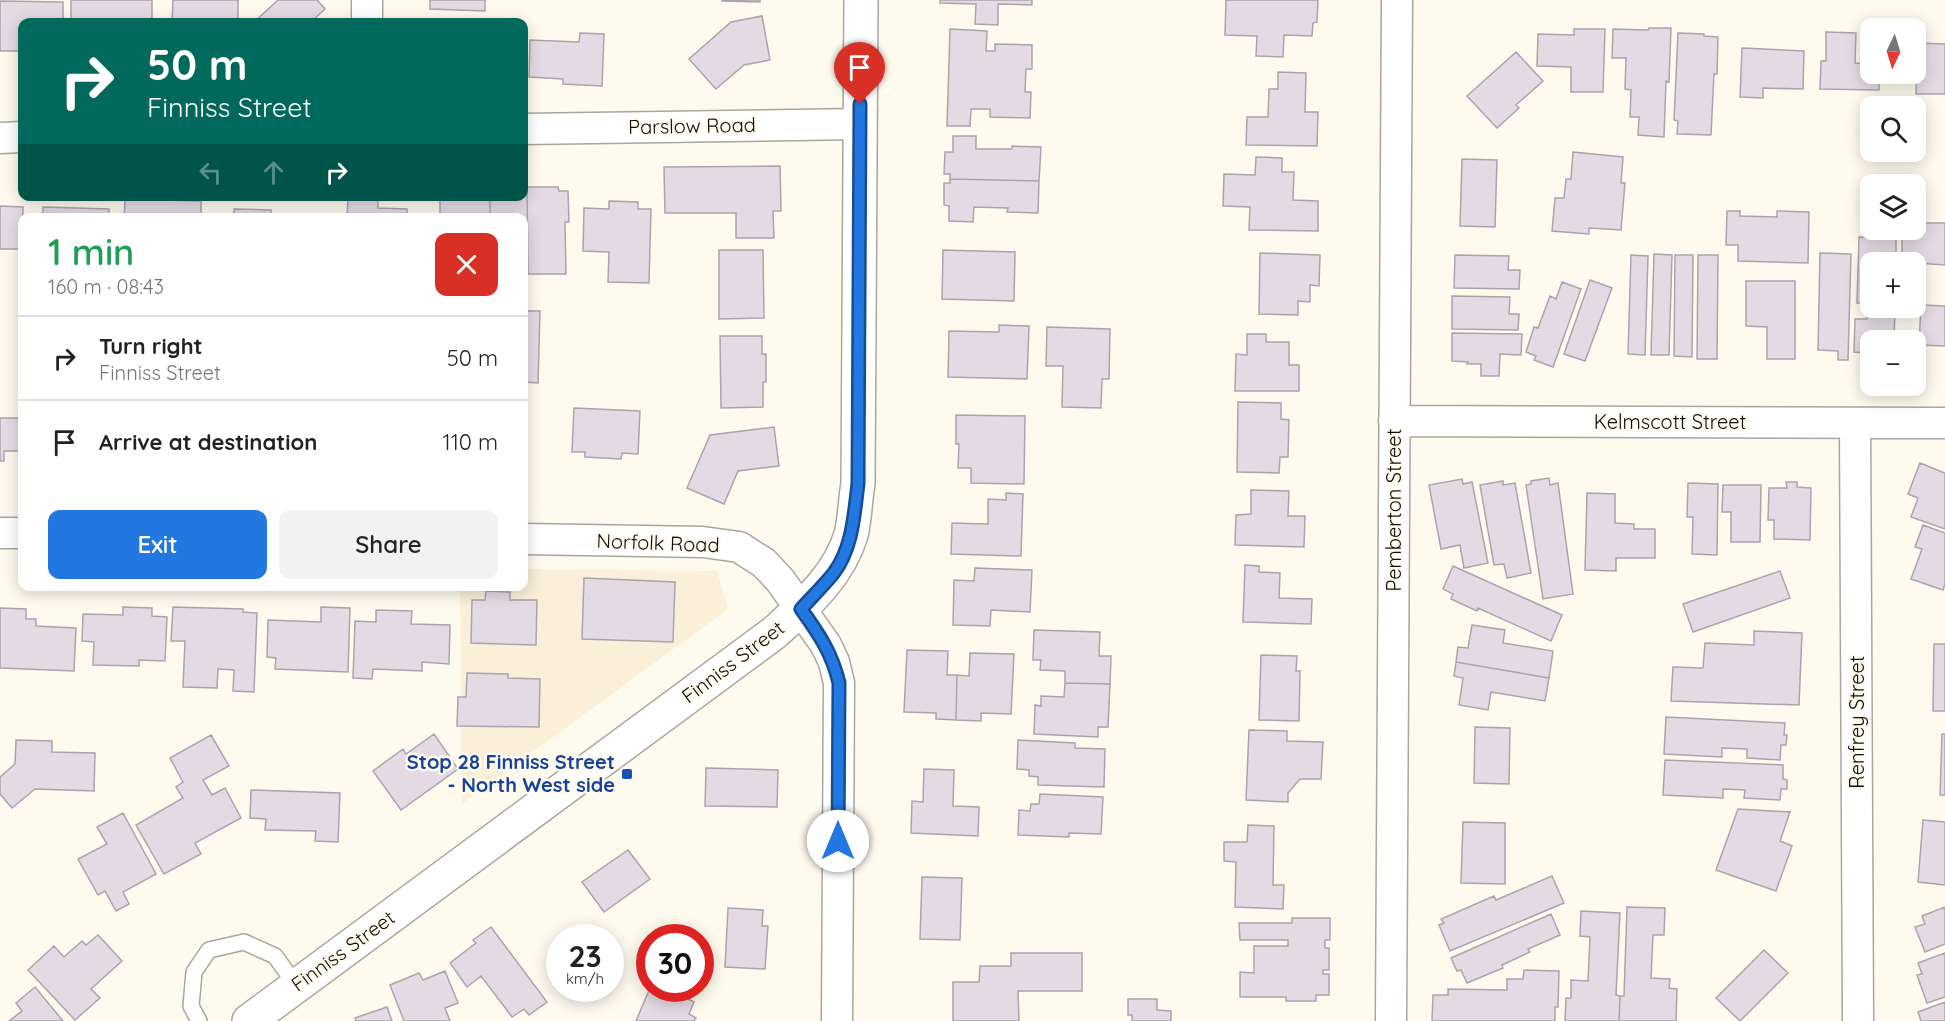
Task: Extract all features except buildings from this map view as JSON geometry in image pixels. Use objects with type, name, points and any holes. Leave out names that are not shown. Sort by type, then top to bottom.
[{"type":"street","points":[[367,0],[367,18]]},
{"type":"street","name":"Finniss Street","points":[[249,1021],[764,640],[801,609],[834,573],[844,555],[852,532],[858,484],[861,0]]},
{"type":"street","name":"Pemberton Street","points":[[1392,1021],[1397,0]]},
{"type":"street","name":"Parslow Road","points":[[528,129],[860,124]]},
{"type":"street","points":[[0,138],[18,137]]},
{"type":"street","name":"Kelmscott Street","points":[[1394,421],[1945,423]]},
{"type":"street","name":"Renfrey Street","points":[[1855,423],[1858,1021]]},
{"type":"street","points":[[0,533],[18,533]]},
{"type":"street","name":"Norfolk Road","points":[[528,539],[703,542],[739,547],[764,563],[780,580],[826,645],[834,662],[839,683],[837,1021]]},
{"type":"lane","points":[[199,1021],[191,1006],[194,972],[209,950],[244,942],[274,956],[296,985]]},
{"type":"shaded area","points":[[528,569],[717,571],[728,609],[462,804],[460,591],[528,591]]},
{"type":"place","name":"Stop 28 Finniss Street - North West side","points":[[627,774]]},
{"type":"route","points":[[838,841],[839,683],[834,662],[826,645],[801,609],[834,573],[844,555],[852,532],[858,484],[860,104]]}]
